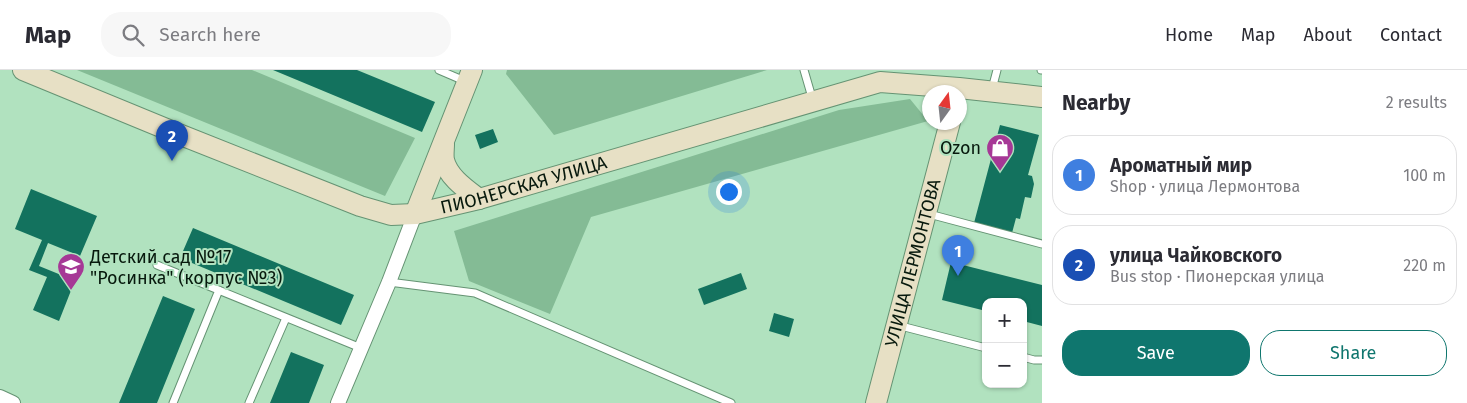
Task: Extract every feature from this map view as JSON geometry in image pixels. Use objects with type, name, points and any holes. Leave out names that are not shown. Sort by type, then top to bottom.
[{"type":"main road","name":"ПИОНЕРСКАЯ УЛИЦА","points":[[23,70],[360,206],[391,215],[415,214],[479,199],[880,82],[922,86]]},
{"type":"main road","points":[[415,214],[470,76]]},
{"type":"main road","name":"ПИОНЕРСКАЯ УЛИЦА","points":[[967,90],[992,91],[1042,97]]},
{"type":"main road","name":"УЛИЦА ЛЕРМОНТОВА","points":[[876,403],[948,130]]},
{"type":"main road","points":[[444,142],[444,160],[450,173],[463,187],[479,199]]},
{"type":"street","points":[[338,403],[389,282],[415,214]]},
{"type":"street","points":[[0,397],[13,403]]},
{"type":"lane","points":[[439,70],[470,76]]},
{"type":"lane","points":[[804,70],[814,101]]},
{"type":"lane","points":[[992,91],[997,70]]},
{"type":"lane","points":[[926,214],[1042,244]]},
{"type":"lane","points":[[157,265],[361,348]]},
{"type":"lane","points":[[389,282],[475,293],[731,403]]},
{"type":"lane","points":[[173,403],[219,290]]},
{"type":"lane","points":[[249,403],[286,318]]},
{"type":"lane","points":[[897,325],[982,347]]},
{"type":"lane","points":[[1027,359],[1042,360]]},
{"type":"green space","points":[[77,70],[252,70],[415,138],[385,196]]},
{"type":"green space","points":[[507,70],[767,70],[554,135],[506,74]]},
{"type":"green space","points":[[910,99],[922,114],[922,123],[591,217],[550,314],[469,281],[454,231],[839,110]]},
{"type":"building","points":[[273,70],[357,70],[435,102],[422,132]]},
{"type":"building","points":[[1000,125],[1039,135],[1028,175],[1032,176],[1034,184],[1031,198],[1025,197],[1020,219],[1016,218],[1012,233],[974,223]]},
{"type":"building","points":[[493,129],[498,142],[480,149],[475,135]]},
{"type":"building","points":[[31,189],[97,216],[80,256],[48,243],[39,266],[71,279],[68,286],[72,288],[59,321],[33,310],[47,277],[29,270],[42,240],[15,229]]},
{"type":"building","points":[[193,228],[354,295],[341,325],[180,258]]},
{"type":"building","points":[[951,262],[1042,285],[1042,326],[1027,322],[1027,298],[982,298],[982,310],[942,300]]},
{"type":"building","points":[[741,273],[747,289],[704,305],[698,289]]},
{"type":"building","points":[[163,296],[195,309],[157,403],[119,403]]},
{"type":"building","points":[[774,313],[794,319],[789,337],[769,331]]},
{"type":"building","points":[[291,352],[324,365],[309,403],[270,403]]},
{"type":"place","name":"улица Чайковского","points":[[172,161]]},
{"type":"place","name":"Ozon","points":[[1000,172]]},
{"type":"place","name":"Ароматный мир","points":[[958,276]]},
{"type":"place","name":"Детский сад №17 \"Росинка\" (корпус №3)","points":[[71,291]]}]
